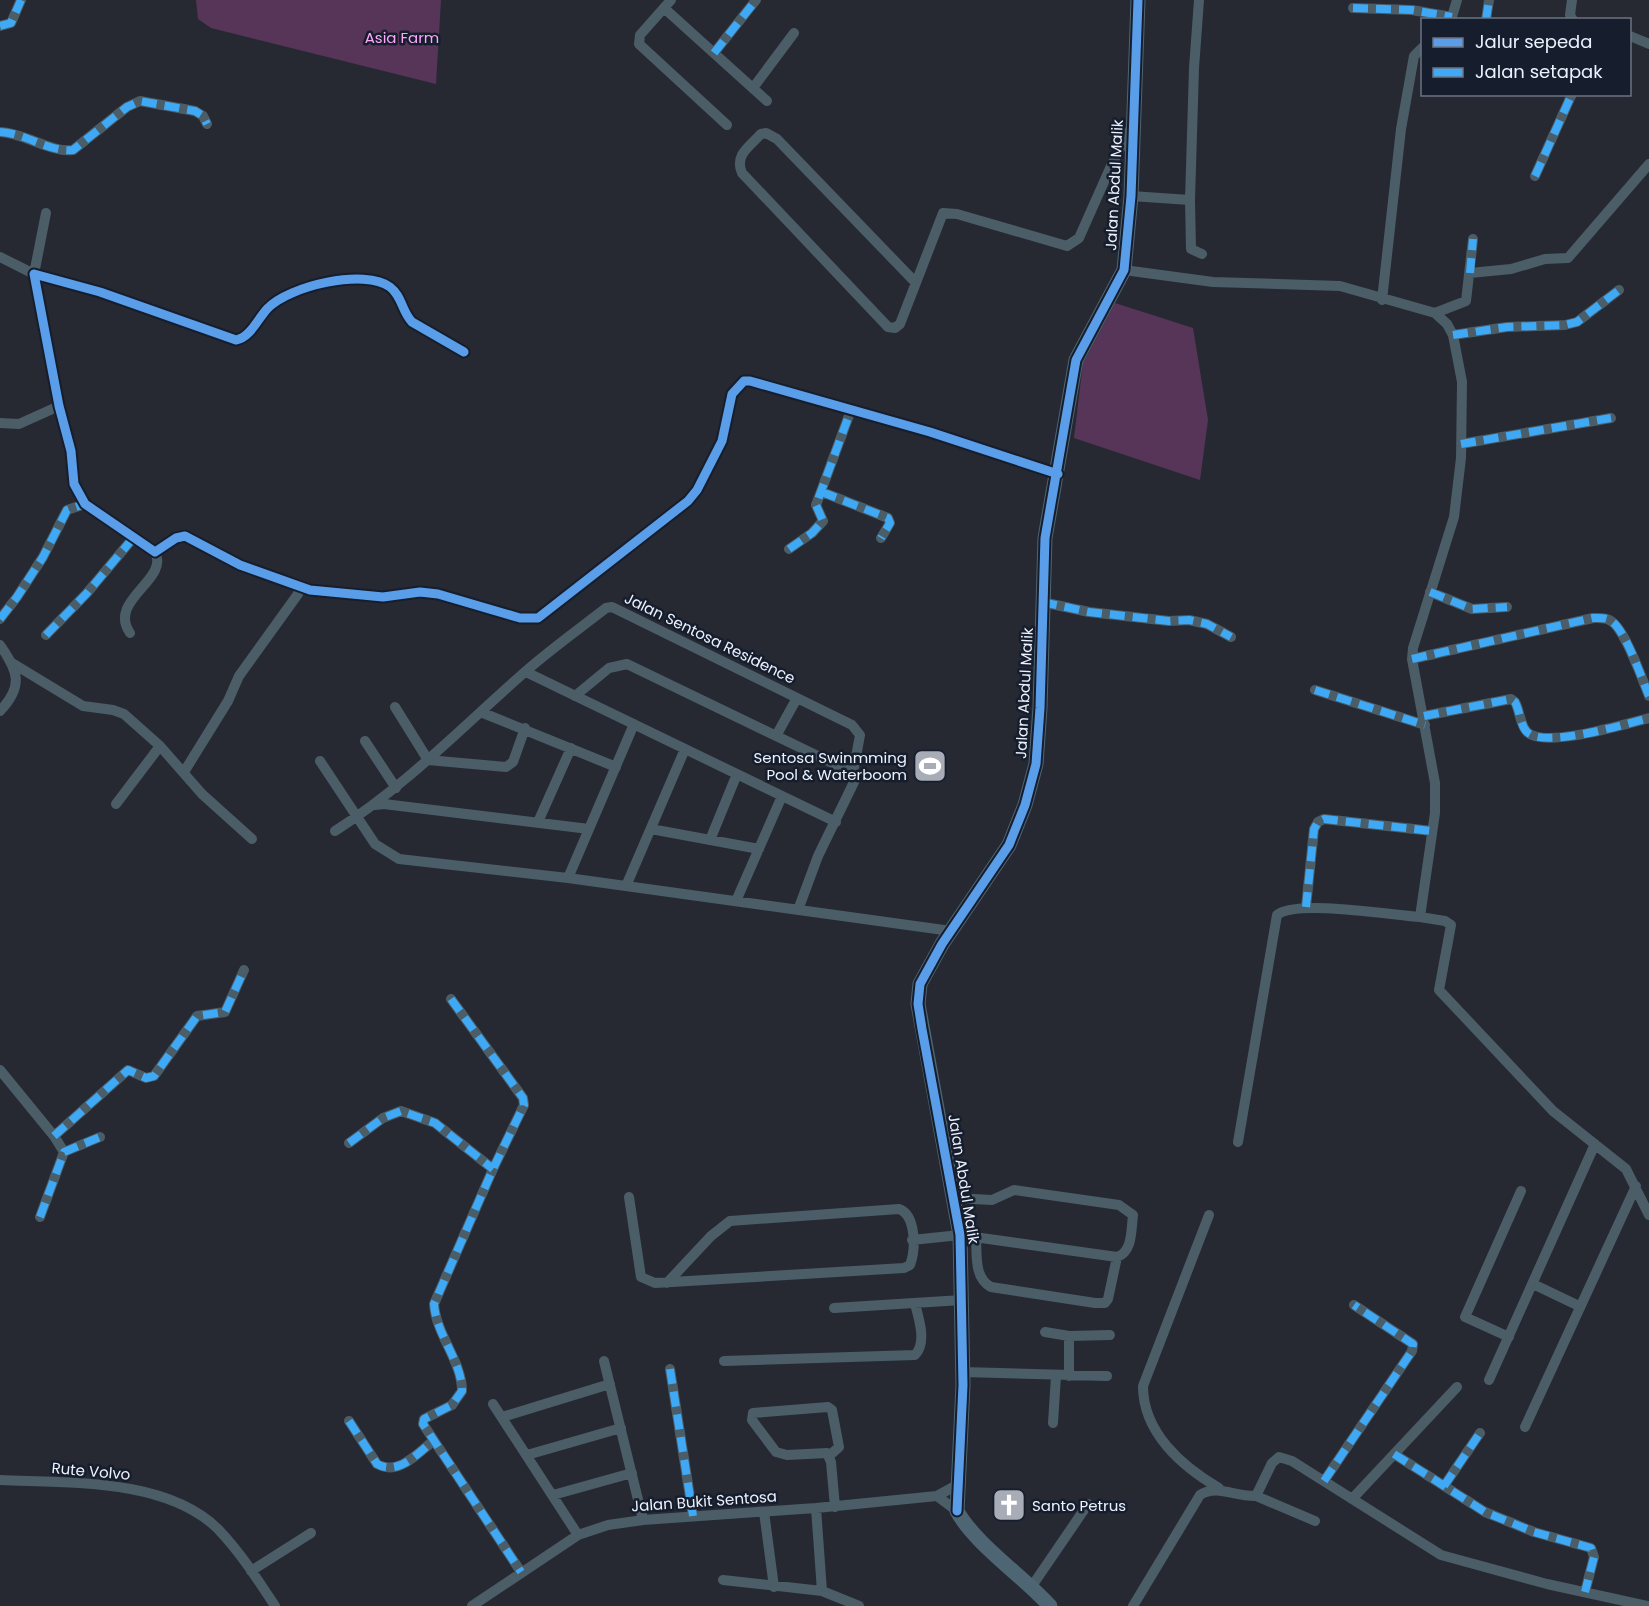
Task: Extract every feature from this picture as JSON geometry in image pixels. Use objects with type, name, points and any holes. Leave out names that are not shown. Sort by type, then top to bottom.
[{"type":"street","points":[[0,26],[11,23],[21,0]]},
{"type":"street","points":[[714,53],[756,0]]},
{"type":"street","name":"Jalan Abdul Malik","points":[[957,1511],[963,1372],[960,1235],[918,1004],[920,984],[951,931],[1009,845],[1025,805],[1035,764],[1046,538],[1077,360],[1124,270],[1131,196],[1138,0]]},
{"type":"street","points":[[1199,0],[1194,68],[1190,200],[1191,249],[1202,254]]},
{"type":"street","points":[[1353,8],[1412,10],[1451,18],[1457,0]]},
{"type":"street","points":[[1486,18],[1490,0]]},
{"type":"street","points":[[1572,0],[1570,15],[1572,18]]},
{"type":"street","points":[[727,125],[639,44],[640,35],[667,4],[714,53],[767,101]]},
{"type":"street","points":[[753,88],[794,33]]},
{"type":"street","points":[[1631,37],[1649,44]]},
{"type":"street","points":[[1382,300],[1401,129],[1414,56],[1421,49]]},
{"type":"street","points":[[1535,176],[1571,96]]},
{"type":"street","points":[[0,132],[14,132],[56,148],[73,150],[127,107],[140,101],[195,111],[203,116],[207,124]]},
{"type":"street","points":[[915,283],[777,139],[766,133],[761,134],[739,157],[738,165],[742,173],[888,327],[895,328],[900,324],[941,216],[946,212],[1068,246],[1079,238],[1111,166],[1133,125]]},
{"type":"street","points":[[1470,273],[1510,270],[1545,260],[1568,258],[1649,164]]},
{"type":"street","points":[[1131,196],[1190,200]]},
{"type":"street","points":[[46,213],[34,274],[59,406],[72,451],[74,484],[85,504],[155,552],[158,561],[154,571],[124,615],[124,624],[130,633]]},
{"type":"street","points":[[1435,313],[1466,301],[1473,239]]},
{"type":"street","points":[[0,258],[34,274],[100,292],[236,340],[249,333],[269,307],[284,295],[350,280],[375,279],[393,289],[399,296],[406,316],[412,322],[464,352]]},
{"type":"street","points":[[1124,270],[1213,282],[1340,286],[1382,300],[1435,313],[1447,324],[1453,335],[1462,382],[1461,444],[1454,517],[1413,648],[1413,674],[1425,720],[1435,783],[1432,831],[1420,917]]},
{"type":"street","points":[[1453,335],[1507,327],[1565,325],[1577,322],[1619,290]]},
{"type":"street","points":[[155,552],[176,538],[185,536],[240,566],[299,587],[383,597],[429,593],[520,618],[538,618],[688,501],[697,489],[722,441],[732,394],[744,381],[930,432],[1058,474]]},
{"type":"street","points":[[0,423],[19,424],[59,406]]},
{"type":"street","points":[[789,549],[821,525],[823,521],[816,505],[851,410]]},
{"type":"street","points":[[1461,444],[1611,418]]},
{"type":"street","points":[[822,492],[888,518],[890,523],[881,538]]},
{"type":"street","points":[[0,619],[36,567],[67,510],[85,504]]},
{"type":"street","points":[[46,635],[87,593],[134,537]]},
{"type":"street","points":[[184,772],[228,701],[240,676],[298,594],[299,587]]},
{"type":"street","points":[[1430,592],[1472,609],[1507,607]]},
{"type":"street","points":[[1042,602],[1089,612],[1169,621],[1189,620],[1207,624],[1231,638]]},
{"type":"street","name":"Jalan Sentosa Residence","points":[[335,831],[374,806],[483,713],[526,672],[606,608],[612,607],[852,725],[860,735],[853,773],[855,780],[818,856],[798,910]]},
{"type":"street","points":[[1413,658],[1593,618],[1605,618],[1612,621],[1621,633],[1649,696]]},
{"type":"street","points":[[0,645],[12,663],[16,688],[0,711]]},
{"type":"street","points":[[12,663],[83,706],[113,710],[124,714],[160,746],[202,794],[252,839]]},
{"type":"street","points":[[575,696],[609,668],[627,664],[853,773]]},
{"type":"street","points":[[526,672],[836,822]]},
{"type":"street","points":[[1315,690],[1425,720],[1511,699],[1515,702],[1524,729],[1536,737],[1560,738],[1649,718]]},
{"type":"street","points":[[776,736],[797,698]]},
{"type":"street","points":[[395,707],[428,760],[506,767],[513,762],[525,728]]},
{"type":"street","points":[[483,713],[616,766]]},
{"type":"street","points":[[568,878],[634,724]]},
{"type":"street","points":[[365,741],[396,788]]},
{"type":"street","points":[[116,804],[160,746]]},
{"type":"street","points":[[538,822],[571,747]]},
{"type":"street","points":[[626,886],[685,749]]},
{"type":"street","points":[[320,761],[375,844],[399,859],[568,878],[951,931]]},
{"type":"street","points":[[710,840],[737,774]]},
{"type":"street","points":[[736,901],[782,796]]},
{"type":"street","points":[[374,806],[384,804],[589,829]]},
{"type":"street","points":[[1306,907],[1314,829],[1318,822],[1324,819],[1432,831]]},
{"type":"street","points":[[651,830],[759,849]]},
{"type":"street","points":[[1238,1142],[1276,915],[1281,911],[1306,907],[1444,921],[1451,925],[1439,990],[1553,1111],[1626,1169],[1649,1215]]},
{"type":"street","points":[[54,1136],[128,1070],[147,1078],[154,1076],[197,1016],[225,1012],[244,970]]},
{"type":"street","points":[[451,999],[523,1098],[523,1111],[493,1168],[434,1304],[435,1319],[462,1382],[460,1397],[423,1422],[433,1441],[521,1572]]},
{"type":"street","points":[[0,1070],[54,1136],[64,1152]]},
{"type":"street","points":[[349,1143],[383,1118],[401,1111],[435,1123],[493,1168]]},
{"type":"street","points":[[40,1217],[64,1152],[100,1137]]},
{"type":"street","points":[[1489,1380],[1595,1144]]},
{"type":"street","points":[[1525,1427],[1636,1186]]},
{"type":"street","points":[[912,1239],[960,1235],[1117,1257],[1124,1255],[1129,1246],[1133,1215],[1119,1205],[1014,1190],[992,1200],[954,1198]]},
{"type":"street","points":[[1509,1337],[1466,1317],[1521,1191]]},
{"type":"street","points":[[629,1197],[641,1277],[655,1283],[904,1268],[910,1265],[913,1258],[911,1218],[906,1211],[899,1209],[743,1218],[722,1225],[668,1282]]},
{"type":"street","points":[[1209,1215],[1143,1386],[1143,1398],[1151,1426],[1187,1466],[1220,1489],[1240,1496],[1256,1496],[1314,1521]]},
{"type":"street","points":[[976,1238],[979,1275],[982,1283],[991,1287],[1095,1303],[1105,1303],[1108,1299],[1117,1257]]},
{"type":"street","points":[[1533,1284],[1579,1306]]},
{"type":"street","points":[[834,1308],[962,1300]]},
{"type":"street","points":[[724,1360],[915,1355],[921,1345],[920,1322],[915,1304]]},
{"type":"street","points":[[1324,1481],[1413,1344],[1354,1305]]},
{"type":"street","points":[[1045,1332],[1069,1336],[1110,1335]]},
{"type":"street","points":[[1069,1336],[1069,1376]]},
{"type":"street","points":[[604,1361],[643,1520]]},
{"type":"street","points":[[670,1369],[693,1516]]},
{"type":"street","points":[[963,1372],[1107,1376]]},
{"type":"street","points":[[1053,1423],[1056,1376]]},
{"type":"street","points":[[502,1417],[610,1384]]},
{"type":"street","points":[[1352,1498],[1457,1387]]},
{"type":"street","points":[[493,1404],[578,1535]]},
{"type":"street","points":[[829,1456],[839,1447],[832,1410],[828,1407],[753,1413],[752,1420],[776,1452],[787,1455],[823,1452],[829,1456],[835,1507]]},
{"type":"street","points":[[348,1421],[377,1464],[384,1468],[395,1468],[405,1463],[433,1441]]},
{"type":"street","points":[[526,1455],[621,1428]]},
{"type":"street","points":[[1444,1486],[1480,1433]]},
{"type":"street","points":[[1394,1454],[1485,1512],[1534,1532],[1591,1548],[1594,1557],[1585,1592]]},
{"type":"street","points":[[1256,1496],[1272,1463],[1278,1457],[1285,1458],[1441,1555],[1647,1606],[1649,1600]]},
{"type":"street","points":[[553,1495],[632,1473]]},
{"type":"street","name":"Rute Volvo","points":[[0,1479],[119,1486],[158,1495],[217,1528],[275,1606]]},
{"type":"street","name":"Jalan Bukit Sentosa","points":[[472,1606],[578,1535],[608,1525],[693,1516],[835,1507],[937,1496],[957,1485]]},
{"type":"street","points":[[1133,1606],[1193,1503],[1209,1489],[1220,1489]]},
{"type":"street","points":[[937,1496],[957,1511],[988,1547],[1032,1586],[1050,1606]]},
{"type":"street","points":[[1032,1586],[1088,1504]]},
{"type":"street","points":[[816,1508],[822,1591]]},
{"type":"street","points":[[764,1512],[774,1587]]},
{"type":"street","points":[[251,1571],[311,1533]]},
{"type":"street","points":[[723,1580],[822,1591],[859,1606]]},
{"type":"green space","name":"Asia Farm","points":[[196,0],[441,0],[436,84],[211,28],[198,19]]},
{"type":"green space","points":[[1115,303],[1193,328],[1208,420],[1200,480],[1074,438],[1083,363]]},
{"type":"marked path","points":[[0,26],[11,23],[21,0]]},
{"type":"marked path","points":[[714,53],[756,0]]},
{"type":"marked path","points":[[1486,18],[1489,0]]},
{"type":"marked path","points":[[1353,8],[1412,10],[1452,17]]},
{"type":"marked path","points":[[1535,176],[1571,96]]},
{"type":"marked path","points":[[0,132],[56,149],[73,150],[127,107],[140,101],[195,111],[203,116],[207,124]]},
{"type":"marked path","points":[[1470,273],[1473,239]]},
{"type":"marked path","points":[[1453,335],[1507,327],[1565,325],[1577,322],[1619,290]]},
{"type":"marked path","points":[[789,549],[812,533],[823,521],[816,505],[851,410]]},
{"type":"marked path","points":[[1461,444],[1611,418]]},
{"type":"marked path","points":[[822,492],[888,518],[890,523],[881,538]]},
{"type":"marked path","points":[[0,619],[43,557],[67,510],[85,504]]},
{"type":"marked path","points":[[46,635],[87,593],[134,537]]},
{"type":"marked path","points":[[1430,592],[1472,609],[1507,607]]},
{"type":"marked path","points":[[1042,602],[1089,612],[1169,621],[1189,620],[1207,624],[1231,637]]},
{"type":"marked path","points":[[1412,659],[1593,618],[1604,618],[1611,621],[1622,634],[1649,696]]},
{"type":"marked path","points":[[1315,690],[1425,725]]},
{"type":"marked path","points":[[1424,716],[1511,699],[1515,702],[1527,732],[1536,737],[1550,738],[1585,734],[1649,718]]},
{"type":"marked path","points":[[1306,907],[1314,829],[1318,822],[1324,819],[1432,831]]},
{"type":"marked path","points":[[54,1136],[128,1070],[146,1078],[154,1076],[197,1016],[225,1012],[244,970]]},
{"type":"marked path","points":[[451,999],[523,1098],[524,1105],[493,1169],[434,1304],[439,1326],[458,1369],[462,1391],[452,1405],[424,1419],[423,1424],[521,1572]]},
{"type":"marked path","points":[[349,1143],[383,1118],[401,1111],[435,1123],[493,1169]]},
{"type":"marked path","points":[[40,1217],[64,1152],[100,1137]]},
{"type":"marked path","points":[[1324,1481],[1412,1351],[1413,1344],[1354,1305]]},
{"type":"marked path","points":[[670,1369],[693,1516]]},
{"type":"marked path","points":[[349,1421],[377,1464],[385,1467],[407,1462],[433,1441]]},
{"type":"marked path","points":[[1444,1486],[1480,1433]]},
{"type":"marked path","points":[[1394,1454],[1485,1512],[1534,1532],[1591,1548],[1594,1557],[1585,1592]]},
{"type":"cycle path","points":[[957,1511],[963,1385],[960,1235],[918,1004],[920,984],[942,944],[1009,845],[1025,805],[1036,764],[1045,538],[1076,360],[1124,270],[1131,196],[1138,0]]},
{"type":"cycle path","points":[[464,352],[412,322],[400,299],[390,287],[363,279],[328,282],[292,293],[268,308],[250,331],[236,340],[100,292],[34,274],[59,406],[71,451],[74,484],[85,504],[155,552],[176,538],[185,536],[240,565],[310,590],[383,597],[420,592],[438,594],[520,618],[538,618],[688,501],[697,490],[722,441],[732,394],[744,381],[930,432],[1058,474]]},
{"type":"place","name":"Sentosa Swinmming Pool & Waterboom","points":[[930,766]]},
{"type":"place","name":"Santo Petrus","points":[[1009,1505]]}]
